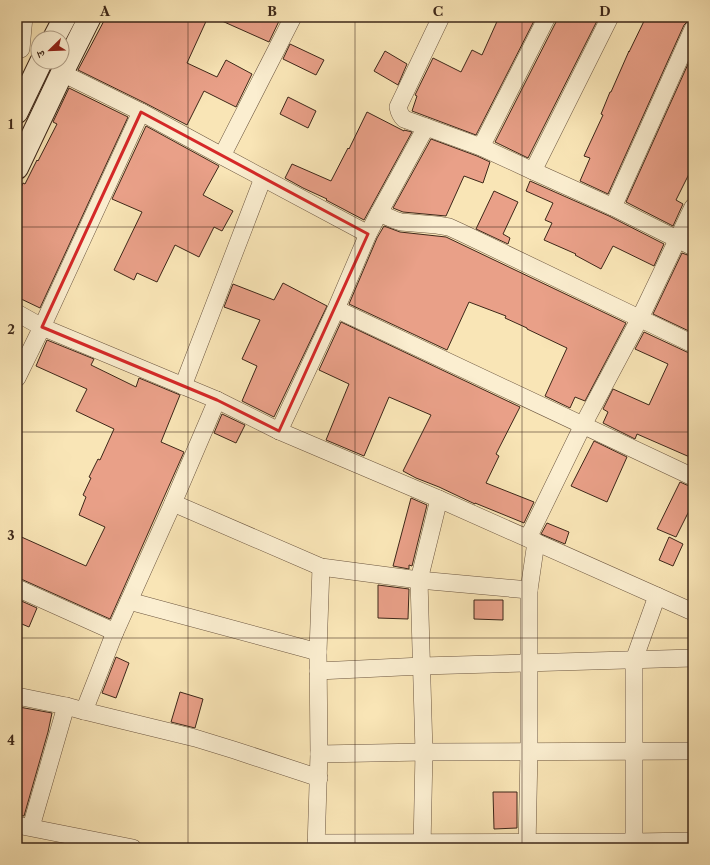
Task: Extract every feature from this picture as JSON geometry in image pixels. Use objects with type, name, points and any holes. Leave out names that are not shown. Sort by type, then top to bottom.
[{"type":"main road","points":[[58,30],[65,17]]},
{"type":"main road","points":[[17,168],[90,17]]},
{"type":"main road","points":[[17,112],[37,70]]},
{"type":"street","points":[[24,17],[19,48],[30,55]]},
{"type":"street","points":[[222,156],[293,17]]},
{"type":"street","points":[[441,17],[398,107],[399,113],[404,119],[481,147],[613,207],[693,247]]},
{"type":"street","points":[[481,147],[547,17]]},
{"type":"street","points":[[532,171],[610,17]]},
{"type":"street","points":[[613,207],[693,29]]},
{"type":"street","points":[[62,73],[141,112],[368,234]]},
{"type":"street","points":[[17,378],[141,112]]},
{"type":"street","points":[[279,430],[336,309],[368,234],[426,127]]},
{"type":"street","points":[[183,386],[263,178]]},
{"type":"street","points":[[527,845],[532,540],[583,425],[640,318],[693,207]]},
{"type":"street","points":[[379,213],[401,222],[449,227],[693,344]]},
{"type":"street","points":[[336,309],[693,477]]},
{"type":"street","points":[[17,313],[42,327],[217,400],[279,430],[439,499],[693,612]]},
{"type":"street","points":[[84,711],[115,632],[217,400]]},
{"type":"street","points":[[422,845],[424,752],[420,580],[439,499]]},
{"type":"street","points":[[173,503],[321,567],[420,580],[530,590]]},
{"type":"street","points":[[321,567],[318,652],[319,778],[316,846],[634,845],[693,841]]},
{"type":"street","points":[[17,588],[115,632]]},
{"type":"street","points":[[634,845],[634,660],[657,596]]},
{"type":"street","points":[[129,601],[318,652]]},
{"type":"street","points":[[318,671],[422,666],[693,658]]},
{"type":"street","points":[[17,696],[66,706],[195,738],[319,778]]},
{"type":"street","points":[[66,706],[24,826],[122,847]]},
{"type":"street","points":[[319,754],[529,751],[693,751]]},
{"type":"highlighted area","points":[[141,112],[368,234],[279,431],[217,400],[42,327]]},
{"type":"building","points":[[106,17],[208,17],[187,63],[217,77],[226,60],[252,74],[236,107],[204,91],[187,125],[78,70]]},
{"type":"building","points":[[213,17],[275,17],[280,19],[269,42]]},
{"type":"building","points":[[499,17],[536,17],[476,135],[412,111],[417,96],[415,95],[433,58],[461,72],[472,50],[482,55]]},
{"type":"building","points":[[557,17],[599,17],[528,158],[495,142],[556,22]]},
{"type":"building","points":[[646,17],[693,17],[693,19],[684,25],[608,194],[580,181],[590,158],[584,156],[603,115],[601,114],[610,92]]},
{"type":"building","points":[[290,44],[324,60],[316,75],[283,59]]},
{"type":"building","points":[[385,51],[407,64],[398,85],[374,71]]},
{"type":"building","points":[[693,53],[693,166],[676,200],[683,204],[673,226],[626,202]]},
{"type":"building","points":[[69,88],[128,117],[40,308],[17,297],[17,197],[23,183],[25,184],[57,124],[53,122]]},
{"type":"building","points":[[288,97],[316,111],[308,128],[280,114]]},
{"type":"building","points":[[367,112],[404,131],[412,132],[364,220],[285,178],[292,164],[331,181]]},
{"type":"building","points":[[146,126],[219,166],[203,195],[233,211],[222,231],[214,227],[199,257],[175,245],[157,282],[137,273],[134,280],[114,270],[142,212],[112,199]]},
{"type":"building","points":[[431,139],[490,162],[483,183],[464,176],[446,216],[403,212],[393,208]]},
{"type":"building","points":[[530,181],[609,216],[664,244],[654,266],[613,246],[601,269],[575,255],[576,254],[544,240],[552,223],[545,220],[553,203],[526,191]]},
{"type":"building","points":[[494,191],[518,202],[503,234],[510,238],[508,244],[476,229]]},
{"type":"building","points":[[384,226],[400,232],[446,237],[626,323],[585,401],[575,397],[570,408],[545,396],[567,348],[505,318],[506,316],[469,302],[447,350],[349,304],[377,238]]},
{"type":"building","points":[[682,253],[693,257],[693,333],[653,314]]},
{"type":"building","points":[[283,283],[327,306],[274,417],[242,401],[257,366],[242,359],[260,320],[224,307],[233,284],[274,300]]},
{"type":"building","points":[[341,322],[520,407],[496,454],[499,456],[486,483],[534,502],[524,523],[475,504],[403,471],[431,415],[389,397],[364,456],[326,440],[349,384],[319,370]]},
{"type":"building","points":[[644,332],[693,354],[693,466],[689,464],[692,458],[637,434],[635,439],[603,423],[608,412],[603,409],[613,389],[649,405],[668,364],[635,349]]},
{"type":"building","points":[[47,340],[94,359],[91,365],[136,387],[139,378],[180,395],[161,442],[184,452],[110,619],[17,578],[17,535],[86,566],[105,527],[79,515],[86,497],[83,495],[91,478],[89,477],[98,459],[100,460],[114,429],[76,411],[87,389],[36,366]]},
{"type":"building","points":[[222,414],[245,425],[236,443],[214,433]]},
{"type":"building","points":[[594,441],[627,457],[607,502],[571,486]]},
{"type":"building","points":[[680,482],[693,487],[693,503],[676,537],[657,529]]},
{"type":"building","points":[[411,498],[427,505],[412,566],[409,565],[409,569],[393,566]]},
{"type":"building","points":[[547,523],[569,532],[565,544],[541,534]]},
{"type":"building","points":[[669,537],[683,544],[673,566],[659,560]]},
{"type":"building","points":[[378,585],[409,589],[408,619],[378,618]]},
{"type":"building","points":[[17,599],[37,608],[29,627],[17,622]]},
{"type":"building","points":[[474,600],[503,600],[503,620],[474,619]]},
{"type":"building","points":[[116,657],[129,663],[116,698],[102,693]]},
{"type":"building","points":[[180,692],[203,699],[195,728],[171,722]]},
{"type":"building","points":[[19,707],[52,713],[24,816],[17,815],[17,716]]},
{"type":"building","points":[[493,792],[517,792],[517,828],[494,829]]}]
